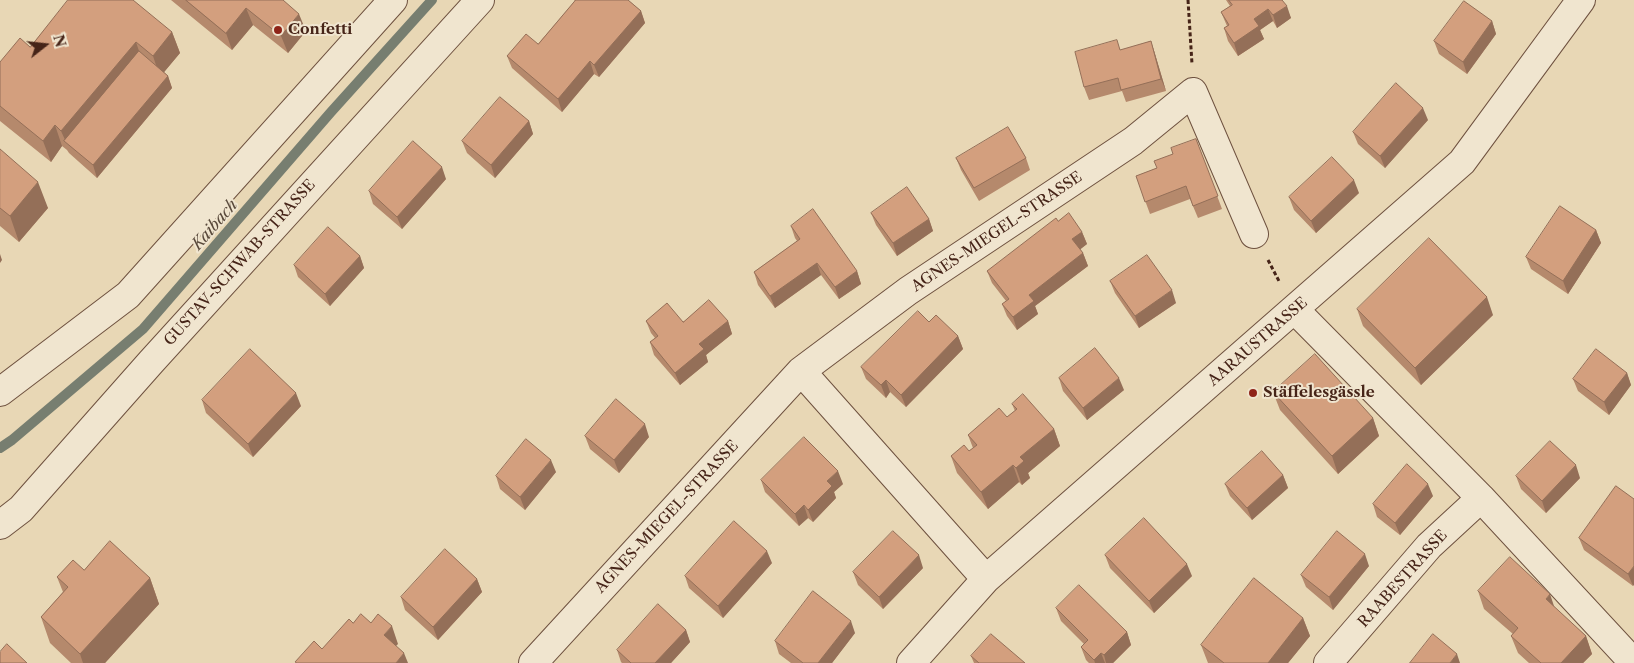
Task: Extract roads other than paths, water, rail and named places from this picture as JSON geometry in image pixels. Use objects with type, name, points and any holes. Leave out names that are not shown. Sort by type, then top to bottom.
[{"type":"street","points":[[0,392],[128,295],[393,0]]},
{"type":"street","name":"GUSTAV-SCHWAB-STRASSE","points":[[0,525],[21,508],[157,355],[480,0]]},
{"type":"street","name":"AARAUSTRASSE","points":[[911,663],[986,579],[1462,162],[1581,0]]},
{"type":"street","name":"AGNES-MIEGEL-STRASSE","points":[[533,663],[801,371],[908,291],[1134,141],[1193,92],[1254,234]]},
{"type":"street","points":[[1295,310],[1481,498],[1634,663]]},
{"type":"street","points":[[801,371],[986,579]]},
{"type":"street","name":"RAABESTRASSE","points":[[1328,663],[1429,546],[1481,498]]},
{"type":"waterway","name":"Kaibach","points":[[0,448],[12,440],[143,329],[331,112],[432,0]]},
{"type":"place","name":"Confetti","points":[[278,30]]},
{"type":"place","name":"Stäffelesgässle","points":[[1253,393]]}]
